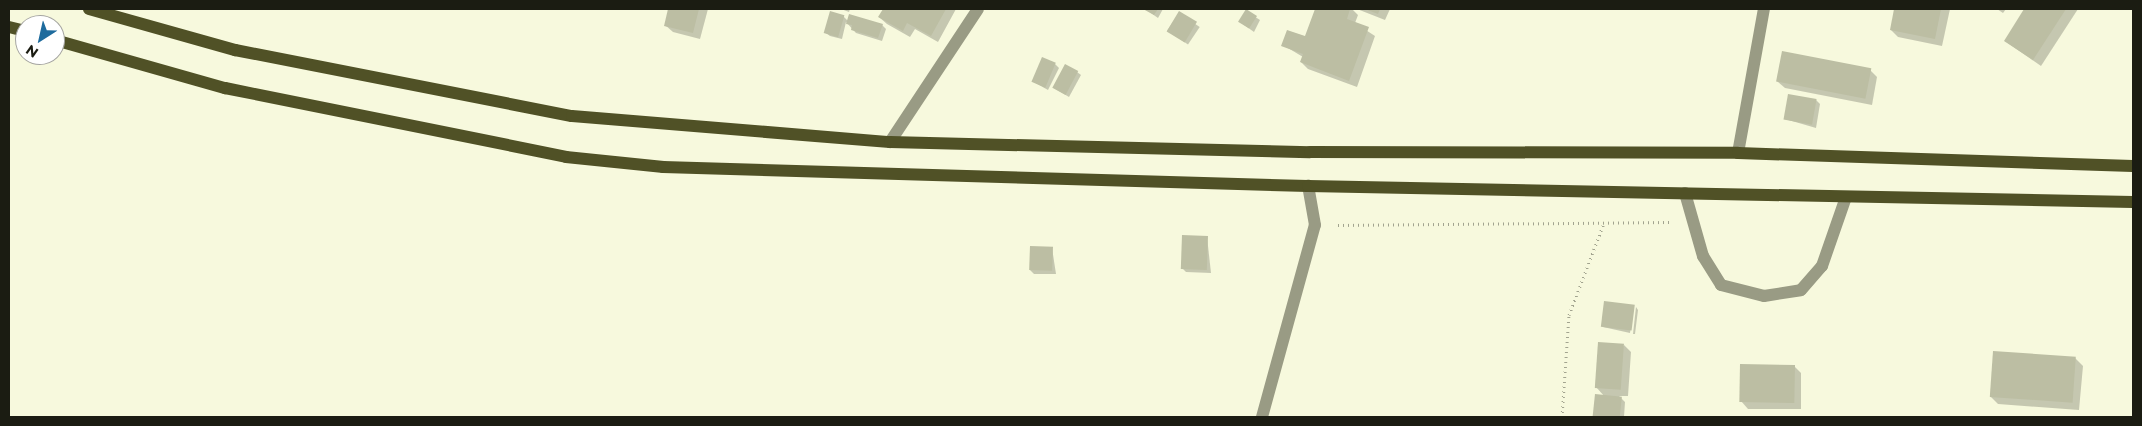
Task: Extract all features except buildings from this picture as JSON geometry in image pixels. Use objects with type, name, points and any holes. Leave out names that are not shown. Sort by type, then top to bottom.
[{"type":"main road","points":[[89,9],[235,50],[572,116],[890,142],[1310,152],[1738,153],[2133,166]]},
{"type":"main road","points":[[65,43],[225,88],[566,157],[761,172],[1308,186],[2133,202]]},
{"type":"street","points":[[890,142],[978,9]]},
{"type":"street","points":[[1738,153],[1764,9]]},
{"type":"street","points":[[1262,417],[1315,225],[1308,186]]},
{"type":"street","points":[[1686,194],[1703,256],[1721,285],[1764,296],[1801,290],[1822,266],[1846,197]]},
{"type":"path","points":[[1315,225],[1693,222]]},
{"type":"path","points":[[1562,417],[1569,315],[1604,223]]}]
